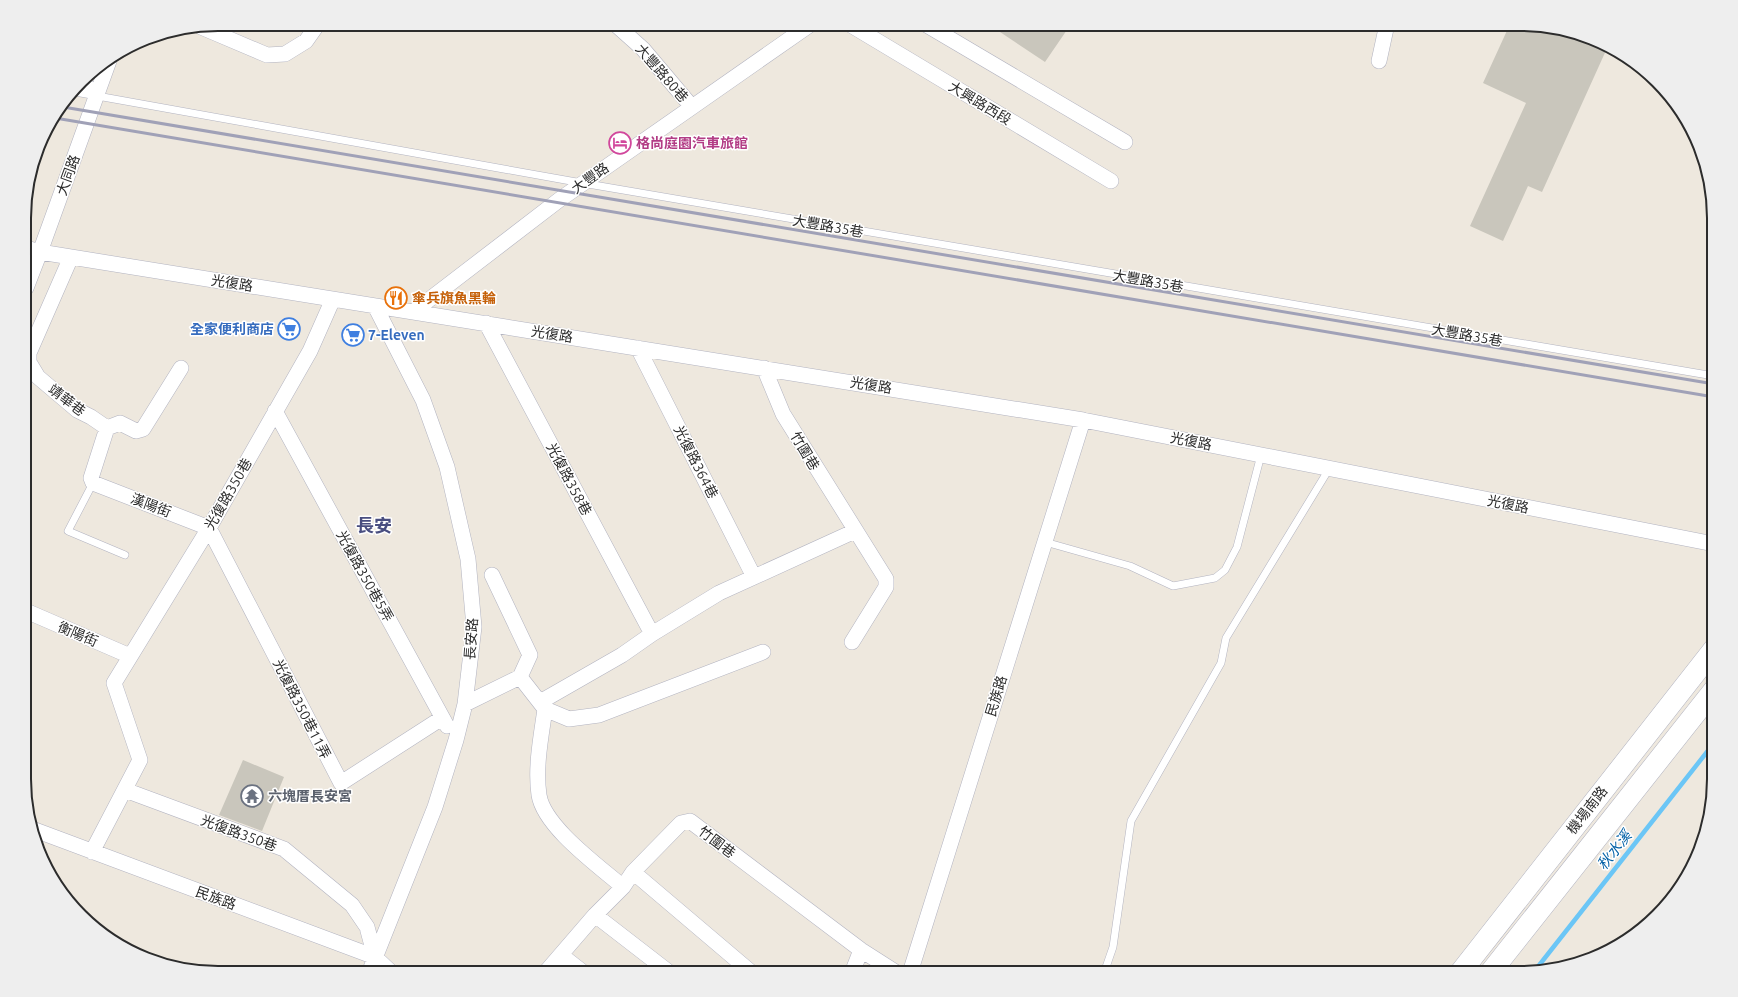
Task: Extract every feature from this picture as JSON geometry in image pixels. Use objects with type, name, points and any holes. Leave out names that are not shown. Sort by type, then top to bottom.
[{"type":"street","points":[[210,31],[267,55],[285,54],[306,41],[313,31]]},
{"type":"street","name":"大豐路80巷","points":[[623,31],[643,49],[692,107]]},
{"type":"street","name":"大豐路","points":[[413,312],[558,200],[801,31]]},
{"type":"street","name":"大興路西段","points":[[861,31],[1111,181]]},
{"type":"street","points":[[937,31],[1125,142]]},
{"type":"street","points":[[1379,61],[1385,31]]},
{"type":"street","name":"大同路","points":[[31,275],[106,69]]},
{"type":"street","points":[[86,86],[96,95]]},
{"type":"street","name":"光復路","points":[[31,249],[1084,420],[1707,543]]},
{"type":"street","name":"靖華巷","points":[[31,348],[71,257]]},
{"type":"street","name":"光復路350巷","points":[[333,299],[310,351],[209,528],[114,683],[140,760],[125,790],[284,849],[352,905],[367,927],[376,957]]},
{"type":"street","name":"長安路","points":[[372,966],[436,807],[456,740],[464,704],[474,627],[468,559],[446,467],[423,400],[375,306]]},
{"type":"street","name":"光復路358巷","points":[[486,323],[652,634]]},
{"type":"street","name":"光復路364巷","points":[[638,348],[754,577]]},
{"type":"street","name":"靖華巷","points":[[31,365],[38,377],[76,410],[91,417],[107,428]]},
{"type":"street","points":[[92,483],[91,478],[107,428],[120,423],[136,431],[143,429],[181,368]]},
{"type":"street","name":"竹圍巷","points":[[764,368],[783,414],[886,579],[886,587],[852,642]]},
{"type":"street","name":"光復路350巷5弄","points":[[275,411],[442,718],[456,740]]},
{"type":"street","name":"民族路","points":[[912,966],[1084,420]]},
{"type":"street","name":"漢陽街","points":[[92,483],[209,528]]},
{"type":"street","name":"光復路350巷11弄","points":[[209,528],[341,784],[442,718]]},
{"type":"street","points":[[543,706],[652,634],[719,593],[855,530]]},
{"type":"street","points":[[464,704],[520,677],[530,655],[492,575]]},
{"type":"street","name":"衡陽街","points":[[31,613],[130,656]]},
{"type":"street","points":[[520,677],[543,706],[569,719],[599,715],[763,652]]},
{"type":"street","name":"機場南路","points":[[1465,966],[1707,658]]},
{"type":"street","name":"機場南路","points":[[1496,966],[1707,699]]},
{"type":"street","points":[[543,706],[538,766],[539,797],[543,807],[554,825],[623,887]]},
{"type":"street","points":[[92,852],[125,790]]},
{"type":"street","name":"竹圍巷","points":[[551,966],[623,887],[633,872],[681,823],[690,821],[861,950],[886,966]]},
{"type":"street","name":"民族路","points":[[38,831],[376,957],[385,966]]},
{"type":"street","points":[[633,872],[744,966]]},
{"type":"street","points":[[596,915],[661,966]]},
{"type":"street","points":[[855,966],[861,950]]},
{"type":"street","points":[[561,955],[575,966]]},
{"type":"lane","name":"大豐路35巷","points":[[79,93],[582,184],[1707,375]]},
{"type":"lane","points":[[1045,542],[1130,566],[1173,586],[1215,578],[1225,570],[1237,546],[1261,455]]},
{"type":"lane","points":[[1106,966],[1113,946],[1131,821],[1220,663],[1226,638],[1329,469]]},
{"type":"lane","points":[[92,483],[68,531],[125,555]]},
{"type":"building","points":[[998,31],[1066,31],[1045,62]]},
{"type":"building","points":[[1507,31],[1532,31],[1568,37],[1606,51],[1542,192],[1528,186],[1503,241],[1470,226],[1526,103],[1483,83]]},
{"type":"building","name":"六塊厝長安宮","points":[[243,760],[284,777],[262,831],[219,815]]},
{"type":"waterway","name":"秋水溪","points":[[1539,965],[1707,752]]},
{"type":"railway","points":[[67,108],[1707,383]]},
{"type":"railway","points":[[60,119],[1707,396]]},
{"type":"place","name":"格尚庭園汽車旅館","points":[[620,143]]},
{"type":"place","name":"傘兵旗魚黑輪","points":[[396,298]]},
{"type":"place","name":"全家便利商店","points":[[289,329]]},
{"type":"place","name":"7-Eleven","points":[[353,335]]},
{"type":"place","name":"六塊厝長安宮","points":[[252,796]]},
{"type":"district","name":"長安","points":[[374,525]]}]
